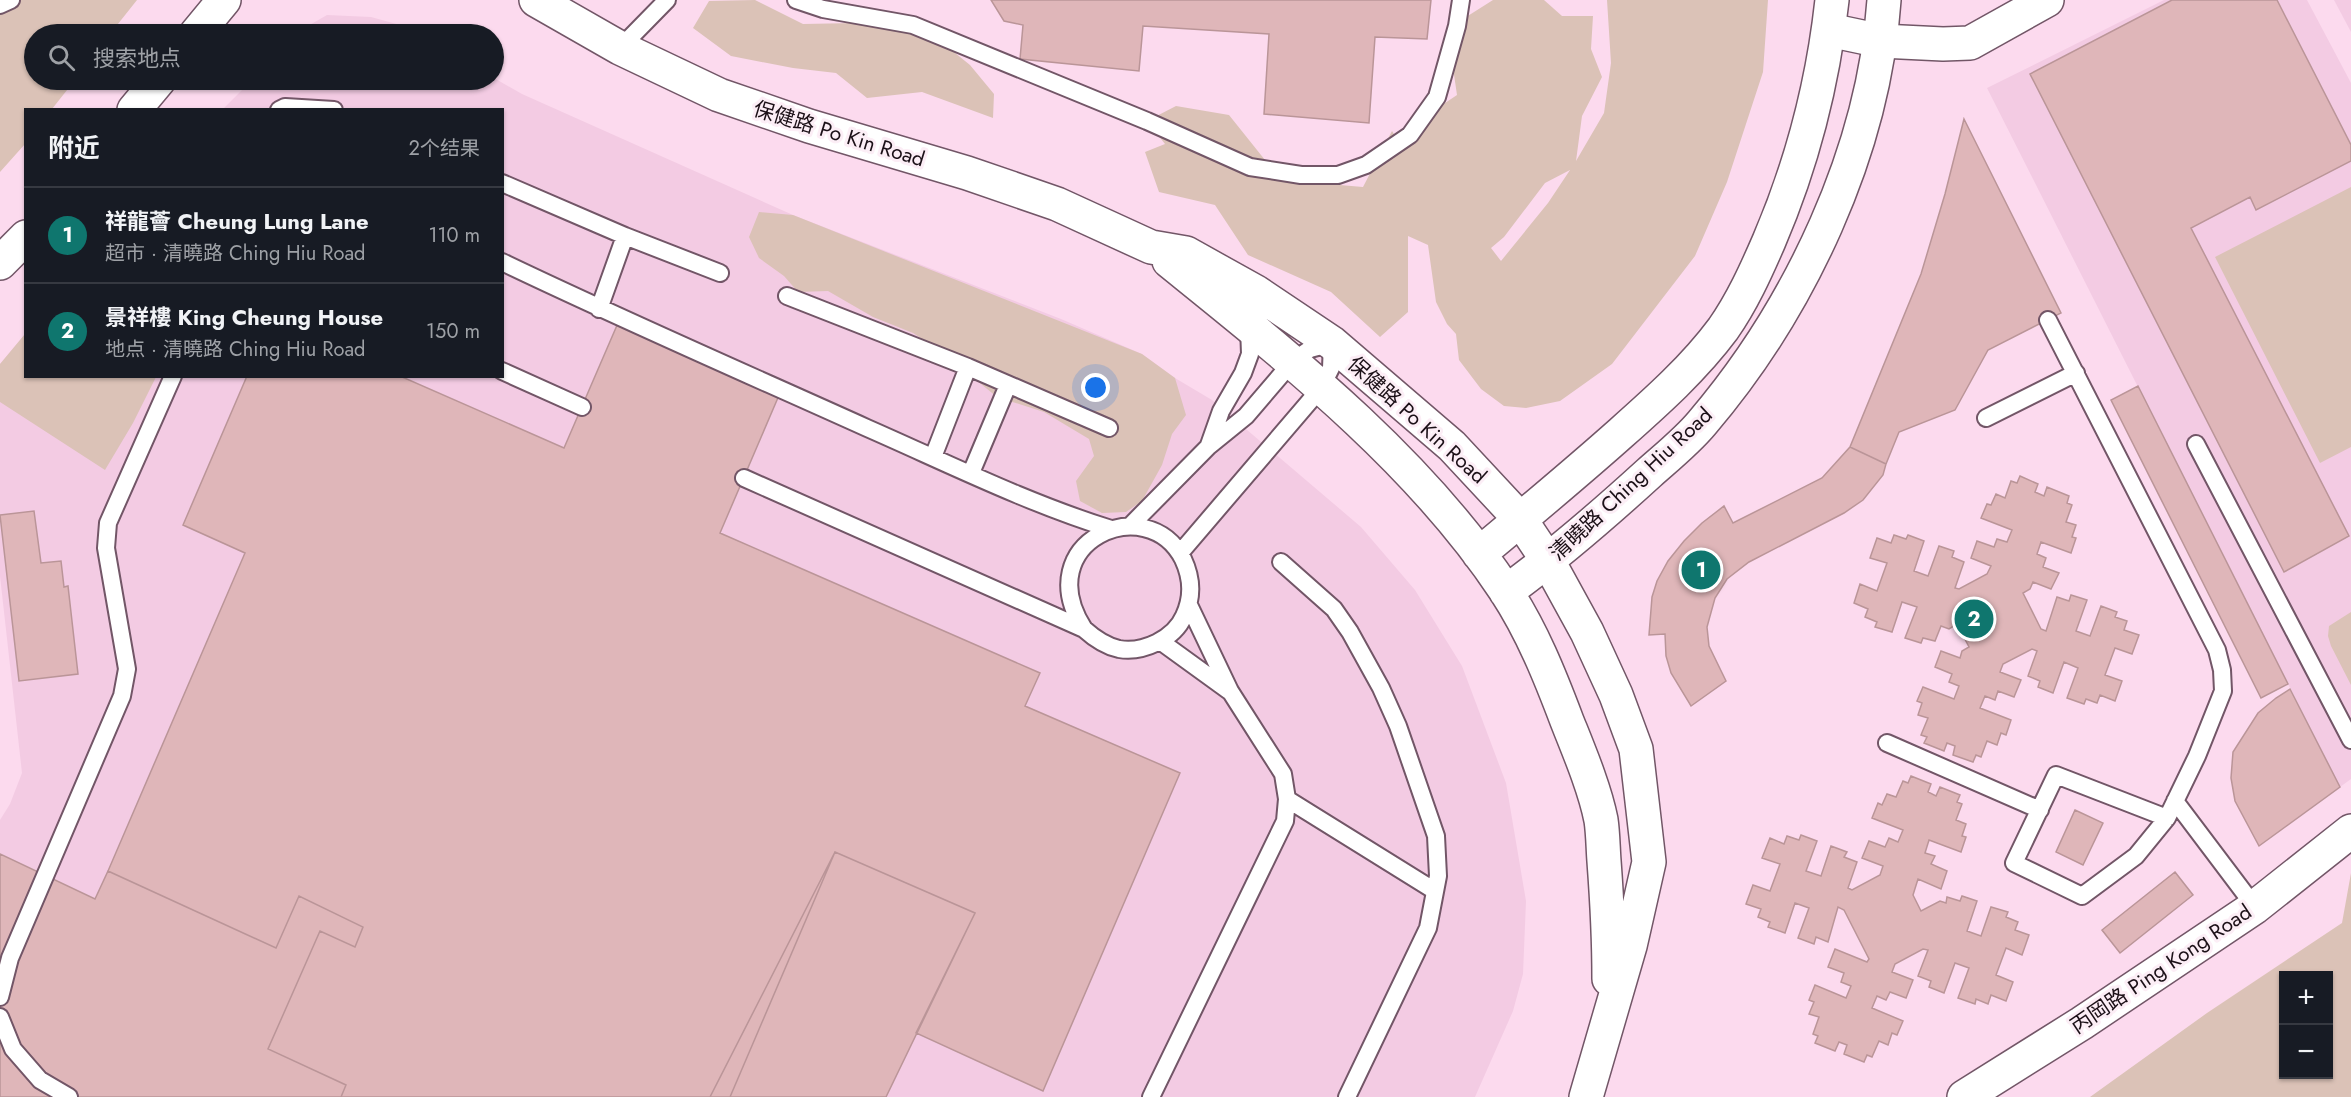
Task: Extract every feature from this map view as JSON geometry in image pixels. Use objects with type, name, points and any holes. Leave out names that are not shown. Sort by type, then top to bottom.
[{"type":"street","points":[[204,24],[224,0]]},
{"type":"street","name":"保健路 Po Kin Road","points":[[537,0],[620,48],[719,95],[809,126],[967,173],[1045,201],[1151,247],[1186,253],[1256,292],[1332,343],[1452,446],[1520,519],[1548,561],[1587,632],[1616,695],[1636,749],[1649,862],[1630,946],[1586,1097]]},
{"type":"street","name":"清曉路 Ching Hiu Road","points":[[1506,592],[1607,512],[1701,425],[1762,345],[1807,268],[1841,188],[1868,104],[1881,41],[1884,0]]},
{"type":"street","points":[[1830,15],[1881,41],[1970,43],[2047,0]]},
{"type":"street","name":"清曉路 Ching Hiu Road","points":[[1479,554],[1650,408],[1685,373],[1723,329],[1752,281],[1790,193],[1812,117],[1830,15]]},
{"type":"street","points":[[136,108],[151,90]]},
{"type":"street","points":[[0,263],[24,239]]},
{"type":"street","name":"保健路 Po Kin Road","points":[[1151,247],[1293,361],[1418,480],[1479,554],[1506,592],[1547,670],[1579,753],[1600,820],[1609,924],[1608,1023]]},
{"type":"street","name":"丙岡路 Ping Kong Road","points":[[1965,1097],[2082,1023],[2255,907],[2351,831]]},
{"type":"lane","points":[[0,5],[10,0]]},
{"type":"lane","points":[[620,48],[667,0]]},
{"type":"lane","points":[[796,0],[823,9],[913,25],[1158,125],[1250,166],[1301,175],[1338,176],[1366,165],[1410,135],[1431,106],[1437,97],[1458,26],[1461,0]]},
{"type":"lane","points":[[283,108],[301,108]]},
{"type":"lane","points":[[504,184],[720,273]]},
{"type":"lane","points":[[599,309],[626,236]]},
{"type":"lane","points":[[504,263],[599,309],[933,457],[1073,518],[1110,529]]},
{"type":"lane","points":[[787,296],[968,367],[1109,428]]},
{"type":"lane","points":[[2048,320],[2217,650],[2222,670],[2223,691],[2197,756],[2167,818],[2136,856],[2082,896],[2014,863],[2056,775],[2167,818]]},
{"type":"lane","points":[[1209,446],[1221,411],[1244,373],[1250,354],[1249,326]]},
{"type":"lane","points":[[1130,526],[1209,446],[1246,416],[1293,361],[1310,349],[1332,343],[1331,368],[1321,388],[1180,553]]},
{"type":"lane","points":[[933,457],[968,367]]},
{"type":"lane","points":[[504,372],[582,407]]},
{"type":"lane","points":[[1986,418],[2076,373]]},
{"type":"lane","points":[[0,997],[10,958],[122,696],[127,669],[106,548],[108,523],[172,378]]},
{"type":"lane","points":[[971,473],[1008,385]]},
{"type":"lane","points":[[2196,444],[2351,740]]},
{"type":"lane","points":[[744,478],[1084,629],[1100,642],[1120,649],[1141,649],[1160,641],[1173,632],[1183,620],[1189,605],[1191,587],[1188,569],[1180,553],[1167,539],[1158,534],[1130,526],[1110,529],[1092,538],[1079,553],[1070,571],[1068,591],[1072,611],[1084,629]]},
{"type":"lane","points":[[1281,562],[1334,609],[1350,632],[1381,688],[1398,726],[1436,836],[1438,876],[1428,928],[1347,1097]]},
{"type":"lane","points":[[1151,1097],[1285,821],[1287,799],[1283,774],[1230,691],[1189,605]]},
{"type":"lane","points":[[1160,641],[1230,691]]},
{"type":"lane","points":[[1887,743],[2040,810]]},
{"type":"lane","points":[[1287,799],[1435,891]]},
{"type":"lane","points":[[2175,801],[2255,907]]},
{"type":"lane","points":[[0,1017],[14,1049],[33,1072],[40,1080],[69,1097]]},
{"type":"shaded area","points":[[0,0],[137,0],[118,24],[24,24],[24,90],[67,90],[53,108],[24,108],[24,145],[0,172]]},
{"type":"shaded area","points":[[755,0],[803,24],[855,23],[929,32],[970,65],[994,94],[993,118],[922,92],[867,98],[836,73],[793,68],[731,56],[693,28],[709,1]]},
{"type":"shaded area","points":[[1493,0],[1544,0],[1562,16],[1593,16],[1591,49],[1602,77],[1582,116],[1576,161],[1604,113],[1611,63],[1607,0],[1768,0],[1763,72],[1727,182],[1695,256],[1612,364],[1560,401],[1526,408],[1504,406],[1481,389],[1459,360],[1456,334],[1447,324],[1436,302],[1428,245],[1408,236],[1408,312],[1380,337],[1331,292],[1248,255],[1215,205],[1159,192],[1145,152],[1165,144],[1147,121],[1176,106],[1229,115],[1281,180],[1363,187],[1392,131],[1396,137],[1422,106],[1442,105],[1457,95],[1452,61],[1463,19]],"holes":[[[1570,170],[1548,203],[1501,261],[1491,248],[1504,237],[1545,183]]]},
{"type":"shaded area","points":[[2164,0],[2307,0],[2351,83],[2351,779],[2340,787],[1987,88]]},
{"type":"shaded area","points":[[2334,0],[2351,0],[2351,32]]},
{"type":"shaded area","points":[[327,15],[371,17],[396,24],[311,24]]},
{"type":"shaded area","points":[[504,84],[522,94],[793,215],[1061,319],[1142,354],[1175,378],[1212,400],[1361,527],[1415,590],[1462,666],[1506,783],[1526,901],[1523,974],[1513,1011],[1475,1097],[15,1097],[0,1090],[0,820],[10,804],[22,773],[0,576],[0,364],[24,335],[24,378],[504,378],[504,108],[224,108],[242,90],[504,90]]},
{"type":"shaded area","points":[[2351,187],[2351,447],[2320,463],[2215,257]]},
{"type":"shaded area","points":[[759,212],[793,215],[1142,354],[1175,378],[1186,415],[1172,434],[1162,465],[1142,501],[1126,512],[1102,513],[1080,501],[1076,481],[1094,456],[1089,439],[1044,412],[997,397],[938,349],[913,333],[873,317],[828,291],[798,292],[784,276],[759,258],[749,237]]},
{"type":"shaded area","points":[[24,335],[24,378],[156,378],[133,423],[105,470],[0,402],[0,364]]},
{"type":"shaded area","points":[[2351,612],[2351,685],[2328,636],[2329,626]]},
{"type":"shaded area","points":[[2351,873],[2351,1097],[2090,1097],[2207,1013],[2342,923]]},
{"type":"building","points":[[991,0],[1431,0],[1427,39],[1375,37],[1369,123],[1264,114],[1269,34],[1143,26],[1139,71],[1020,59],[1023,25],[1004,21]]},
{"type":"building","points":[[2172,0],[2277,0],[2351,145],[2351,161],[2256,210],[2250,197],[2191,228],[2349,536],[2284,572],[2030,74]]},
{"type":"building","points":[[1964,119],[2061,313],[1988,350],[1955,410],[1899,432],[1886,464],[1850,447],[1921,274]]},
{"type":"building","points":[[618,323],[780,393],[720,533],[1040,673],[1025,706],[1180,773],[1043,1091],[916,1033],[975,913],[835,852],[730,1097],[341,1097],[346,1085],[268,1049],[320,931],[355,947],[363,927],[299,896],[276,948],[108,871],[245,553],[183,525],[246,378],[405,378],[564,448]]},
{"type":"building","points":[[2138,386],[2288,684],[2261,698],[2111,400]]},
{"type":"building","points":[[1850,447],[1886,464],[1883,475],[1863,500],[1844,513],[1749,562],[1727,579],[1715,598],[1707,627],[1709,646],[1726,681],[1691,706],[1671,673],[1666,656],[1665,634],[1649,635],[1652,597],[1657,581],[1668,561],[1702,523],[1724,506],[1733,523],[1822,478]]},
{"type":"building","points":[[2020,476],[2038,484],[2035,492],[2044,496],[2047,487],[2069,496],[2067,503],[2072,505],[2066,522],[2076,525],[2072,537],[2076,538],[2071,553],[2041,542],[2037,554],[2046,558],[2043,567],[2059,573],[2051,589],[2033,582],[2030,589],[2023,593],[2041,629],[2046,631],[2057,597],[2069,601],[2071,595],[2087,600],[2076,631],[2090,636],[2101,606],[2117,612],[2115,617],[2127,621],[2124,630],[2139,635],[2132,654],[2115,648],[2105,675],[2122,681],[2115,701],[2100,695],[2097,703],[2086,699],[2084,704],[2067,698],[2078,668],[2064,662],[2053,693],[2038,687],[2040,681],[2028,676],[2037,651],[2032,649],[2003,664],[2000,672],[2021,680],[2014,697],[1998,691],[1995,700],[1985,696],[1980,708],[2011,720],[2006,735],[2001,733],[1997,745],[1987,741],[1981,757],[1976,755],[1973,762],[1953,755],[1955,746],[1947,743],[1944,751],[1924,743],[1927,737],[1921,735],[1928,718],[1918,715],[1922,703],[1917,701],[1923,687],[1954,699],[1959,686],[1949,682],[1952,674],[1935,667],[1941,651],[1960,658],[1962,651],[1969,647],[1957,624],[1949,629],[1941,626],[1935,641],[1923,638],[1921,643],[1905,638],[1917,607],[1902,602],[1892,632],[1875,627],[1877,622],[1865,617],[1868,609],[1854,603],[1860,584],[1877,591],[1887,563],[1870,558],[1877,538],[1891,543],[1894,535],[1906,539],[1908,535],[1924,541],[1914,571],[1928,576],[1939,546],[1954,551],[1952,557],[1964,562],[1955,588],[1959,589],[1987,574],[1991,566],[1971,558],[1977,541],[1994,547],[1997,539],[2007,542],[2012,530],[1981,518],[1987,504],[1991,505],[1996,494],[2005,498],[2011,481],[2017,483]]},
{"type":"building","points":[[34,511],[41,563],[61,561],[64,587],[68,586],[78,674],[19,681],[0,515]]},
{"type":"building","points":[[2290,689],[2340,787],[2259,846],[2235,801],[2231,778],[2233,752],[2258,713]]},
{"type":"building","points":[[1911,776],[1931,784],[1928,792],[1936,796],[1940,787],[1960,795],[1957,802],[1962,804],[1956,820],[1966,824],[1962,836],[1966,837],[1961,852],[1929,840],[1925,853],[1935,856],[1931,864],[1947,871],[1941,889],[1918,879],[1913,895],[1921,911],[1940,901],[1946,903],[1947,897],[1960,901],[1962,896],[1977,901],[1967,931],[1981,936],[1991,907],[2008,912],[2006,917],[2018,922],[2015,930],[2029,935],[2022,955],[2006,948],[1996,975],[2013,982],[2006,1001],[1991,995],[1988,1004],[1976,999],[1975,1004],[1958,998],[1969,968],[1955,963],[1944,993],[1929,987],[1931,981],[1918,976],[1928,950],[1923,949],[1895,964],[1892,972],[1913,980],[1906,998],[1890,992],[1886,1000],[1877,996],[1872,1008],[1903,1021],[1897,1035],[1892,1033],[1888,1045],[1879,1041],[1872,1057],[1867,1055],[1864,1062],[1844,1054],[1847,1045],[1839,1042],[1835,1051],[1815,1043],[1818,1036],[1813,1034],[1819,1017],[1809,1014],[1814,1002],[1809,1000],[1815,985],[1846,998],[1851,986],[1841,982],[1844,973],[1828,967],[1835,949],[1867,962],[1869,959],[1844,910],[1838,907],[1828,942],[1816,937],[1814,944],[1798,938],[1809,908],[1795,903],[1785,933],[1768,927],[1770,922],[1758,917],[1761,909],[1746,904],[1753,885],[1770,891],[1780,864],[1762,858],[1770,838],[1784,844],[1787,836],[1799,840],[1801,835],[1817,841],[1806,871],[1821,876],[1831,846],[1847,852],[1844,857],[1857,862],[1848,888],[1852,890],[1880,875],[1883,866],[1862,858],[1869,841],[1885,847],[1889,838],[1898,842],[1903,830],[1872,818],[1878,803],[1882,805],[1887,794],[1896,797],[1903,781],[1908,783]]},
{"type":"building","points":[[2075,810],[2103,823],[2083,865],[2056,852]]},
{"type":"building","points":[[835,852],[975,913],[886,1097],[710,1097]]},
{"type":"building","points":[[0,854],[95,899],[108,871],[276,948],[299,896],[363,927],[355,947],[320,931],[268,1049],[346,1085],[341,1097],[0,1097]]},
{"type":"building","points":[[2175,872],[2193,895],[2120,953],[2102,930]]},
{"type":"place","name":"祥龍薈 Cheung Lung Lane","points":[[1701,570]]},
{"type":"place","name":"景祥樓 King Cheung House","points":[[1974,619]]}]
